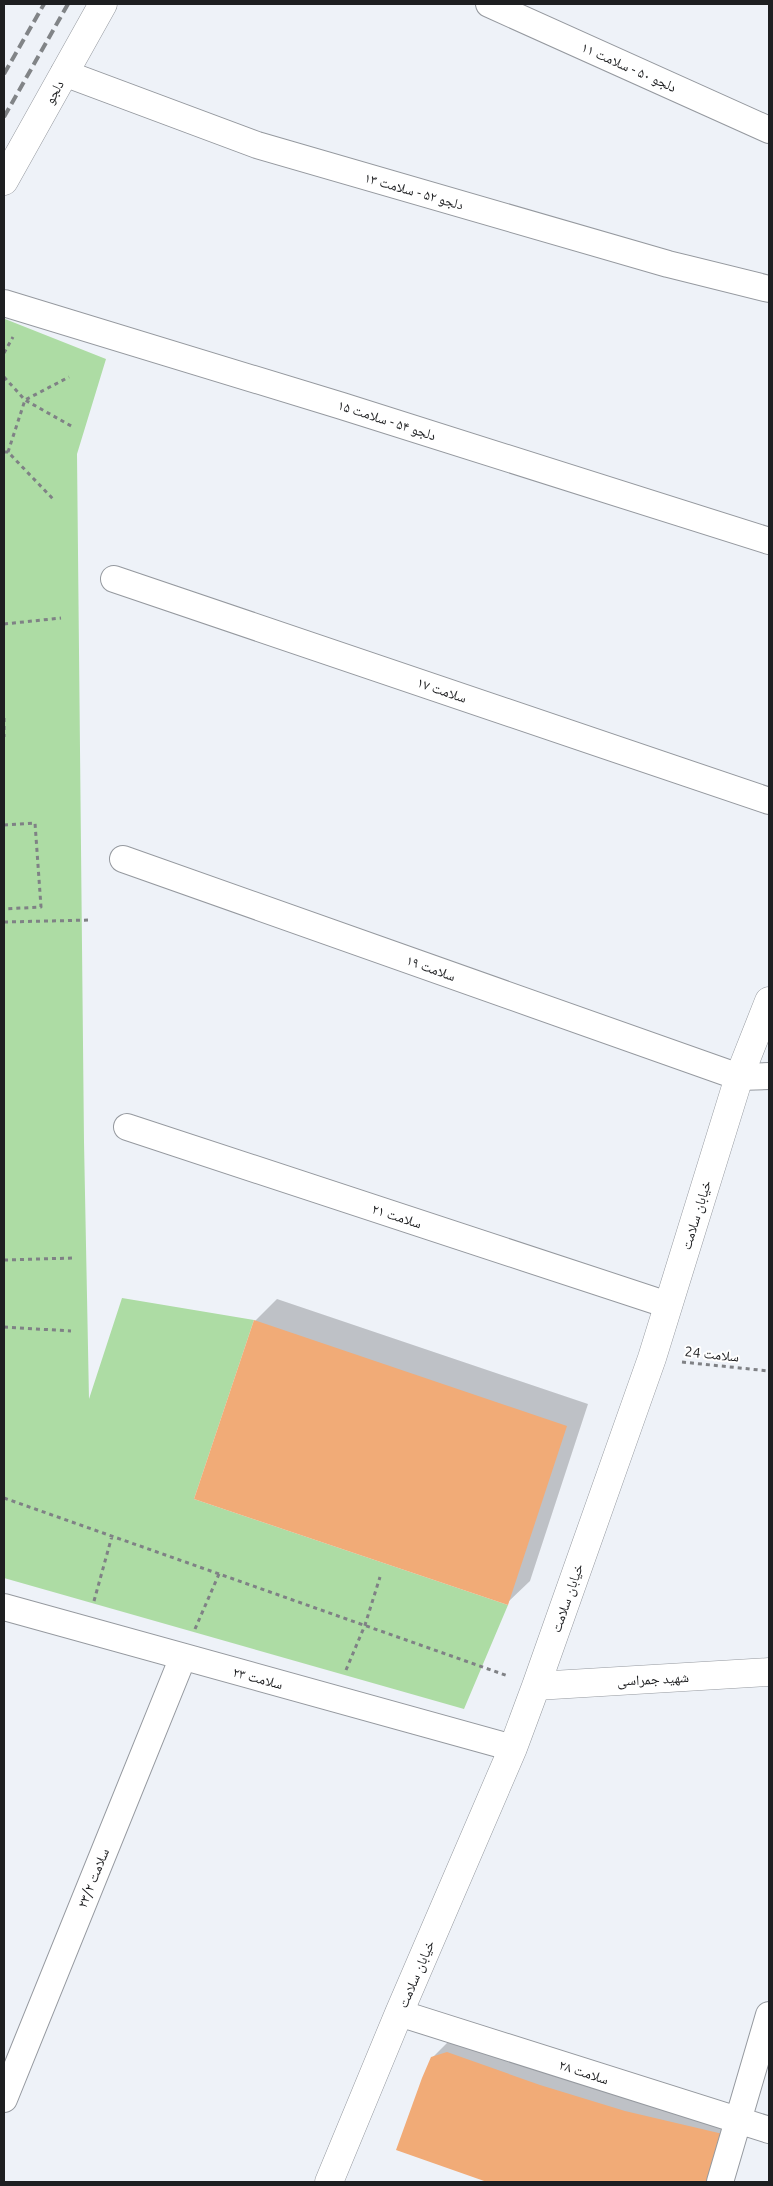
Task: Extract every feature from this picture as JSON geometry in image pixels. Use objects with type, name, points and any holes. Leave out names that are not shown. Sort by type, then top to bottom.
[{"type":"street","name":"دلجو","points":[[4,181],[102,4]]},
{"type":"street","name":"دلجو ۵۰ - سلامت ۱۱","points":[[489,4],[769,130]]},
{"type":"street","name":"دلجو ۵۲ - سلامت ۱۳","points":[[64,73],[257,145],[668,264],[769,289]]},
{"type":"street","name":"دلجو ۵۴ - سلامت ۱۵","points":[[4,303],[342,406],[769,541]]},
{"type":"street","name":"سلامت ۱۷","points":[[114,579],[769,801]]},
{"type":"street","name":"سلامت ۱۹","points":[[124,859],[739,1077]]},
{"type":"street","name":"خیابان سلامت","points":[[329,2182],[513,1748],[652,1358],[739,1077],[769,1001]]},
{"type":"street","points":[[739,1077],[769,1076]]},
{"type":"street","name":"سلامت ۲۱","points":[[127,1127],[668,1306]]},
{"type":"street","name":"سلامت ۲۳","points":[[4,1607],[513,1748]]},
{"type":"street","name":"سلامت ۲۳/۲","points":[[4,2099],[183,1657]]},
{"type":"street","name":"شهید جمراسی","points":[[536,1686],[769,1672]]},
{"type":"street","name":"سلامت ۲۸","points":[[399,2014],[769,2130]]},
{"type":"street","points":[[720,2182],[769,2015]]},
{"type":"path","points":[[4,377],[25,400],[73,427]]},
{"type":"path","points":[[54,500],[6,452],[25,400],[69,377]]},
{"type":"path","points":[[4,624],[61,618]]},
{"type":"path","points":[[4,718],[4,737]]},
{"type":"path","points":[[4,825],[35,823],[41,907],[4,909]]},
{"type":"path","points":[[4,922],[92,920]]},
{"type":"path","points":[[4,1260],[73,1258]]},
{"type":"path","points":[[4,1327],[71,1331]]},
{"type":"path","name":"سلامت 24","points":[[652,1358],[769,1371]]},
{"type":"path","points":[[4,1498],[536,1686]]},
{"type":"path","points":[[85,1630],[112,1536]]},
{"type":"path","points":[[183,1657],[219,1574]]},
{"type":"path","points":[[334,1698],[365,1625],[380,1577]]},
{"type":"green space","points":[[5,319],[106,359],[77,454],[84,1142],[89,1399],[122,1298],[254,1320],[194,1499],[508,1605],[464,1709],[4,1578]]},
{"type":"building","points":[[254,1320],[567,1426],[508,1605],[194,1499]]},
{"type":"building","points":[[447,2052],[540,2085],[625,2111],[723,2134],[708,2182],[487,2182],[396,2150],[431,2057]]},
{"type":"railway","points":[[4,74],[44,4]]},
{"type":"railway","points":[[4,117],[68,4]]}]
